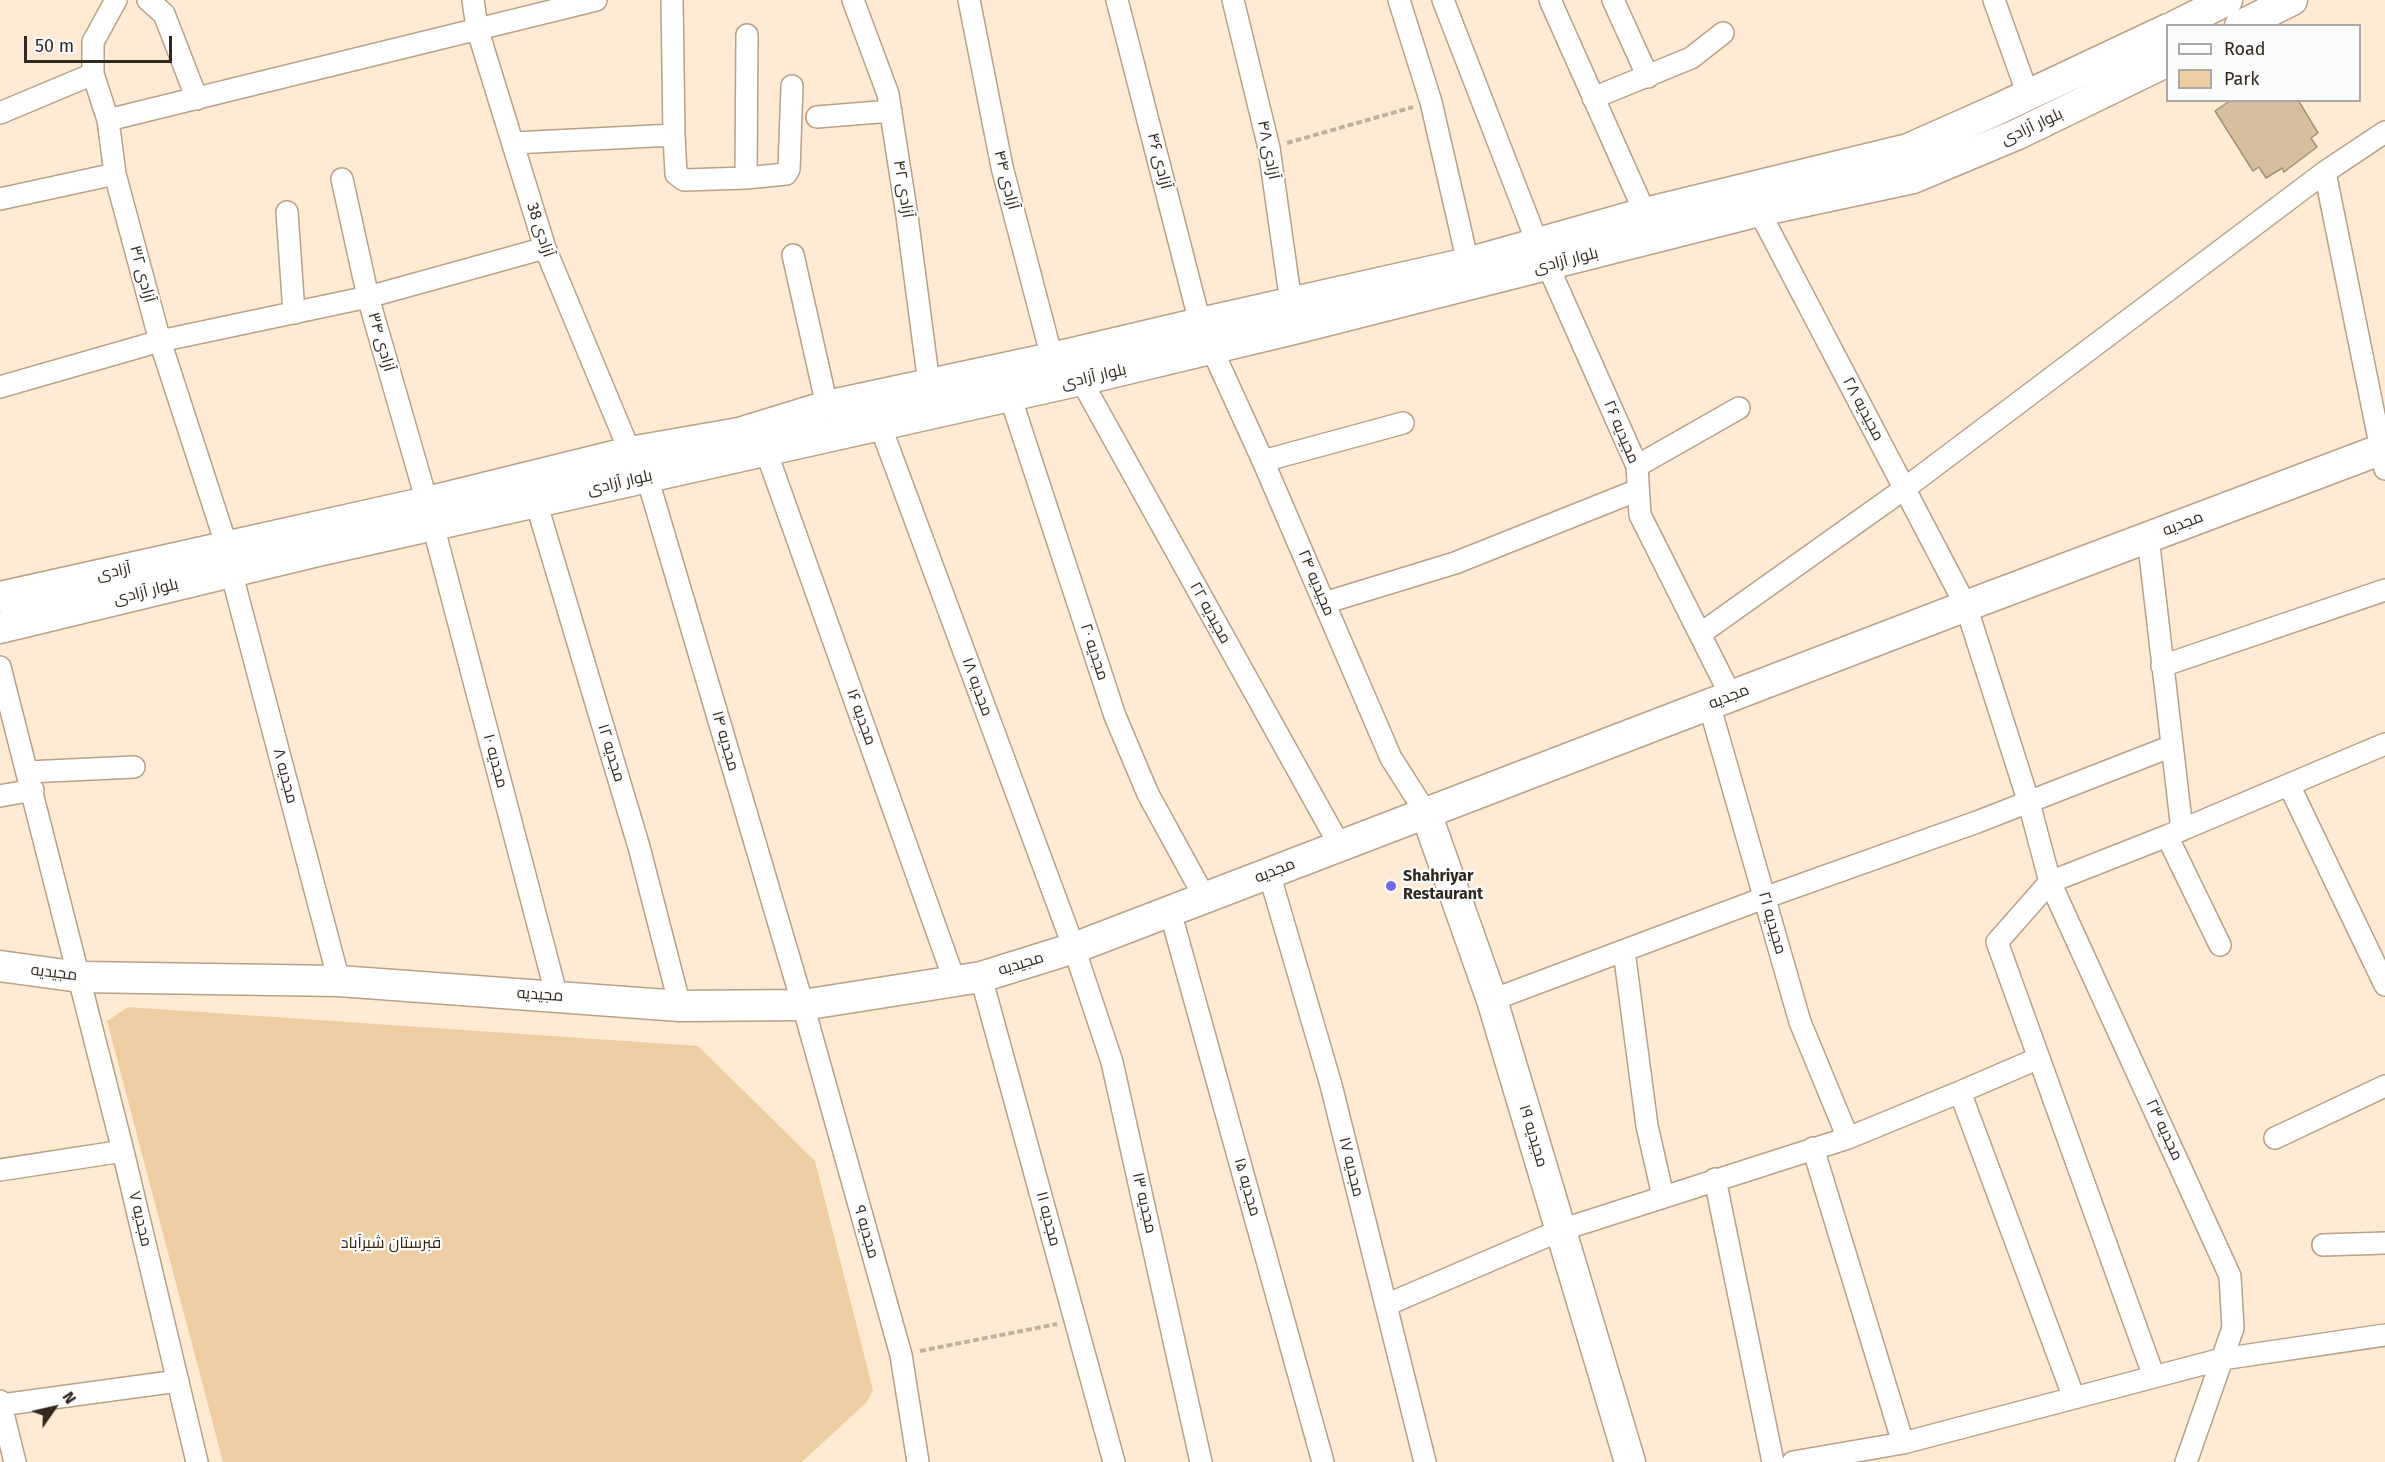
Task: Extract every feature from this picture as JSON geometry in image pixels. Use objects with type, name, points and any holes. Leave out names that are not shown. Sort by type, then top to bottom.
[{"type":"street","name":"آزادی ۳۲","points":[[116,0],[93,42],[93,74],[108,120],[115,174],[160,341],[229,559]]},
{"type":"street","points":[[148,0],[164,14],[197,99]]},
{"type":"street","name":"آزادی 38","points":[[473,0],[477,28],[545,248],[630,452],[647,477]]},
{"type":"street","points":[[108,120],[596,0]]},
{"type":"street","points":[[672,0],[674,135],[676,174],[680,178],[684,180],[746,178],[786,174],[789,169],[792,86]]},
{"type":"street","name":"آزادی ۴۲","points":[[853,0],[888,94],[929,384]]},
{"type":"street","name":"آزادی ۴۴","points":[[969,0],[1002,167],[1052,358]]},
{"type":"street","name":"آزادی ۴۶","points":[[1117,0],[1206,336]]},
{"type":"street","name":"آزادی ۴۸","points":[[1233,0],[1269,148],[1295,316]]},
{"type":"street","points":[[1399,0],[1431,102],[1468,263]]},
{"type":"street","name":"مجیدیه ۲۶","points":[[1443,0],[1542,254],[1637,466],[1640,515],[1700,634],[1720,700]]},
{"type":"street","points":[[1550,0],[1645,213]]},
{"type":"street","points":[[1613,0],[1648,77]]},
{"type":"street","points":[[1994,0],[2028,95]]},
{"type":"street","points":[[2244,24],[2292,0]]},
{"type":"street","points":[[2178,24],[2212,4]]},
{"type":"street","name":"بلوار آزادی","points":[[430,514],[536,502],[766,451],[801,429],[827,406],[1052,358],[1206,336],[1542,254],[1759,211],[1807,187],[1908,149],[2166,30]]},
{"type":"street","points":[[1593,98],[1691,58],[1723,33]]},
{"type":"street","points":[[746,178],[747,35]]},
{"type":"street","name":"بلوار آزادی","points":[[1295,316],[1468,263],[1542,254],[1645,213],[1807,187],[1913,178],[2018,134],[2166,62]]},
{"type":"street","points":[[0,113],[93,74]]},
{"type":"street","points":[[817,117],[891,111]]},
{"type":"street","points":[[1700,634],[1904,489],[2325,172],[2385,132]]},
{"type":"street","points":[[513,143],[674,135]]},
{"type":"street","points":[[2325,172],[2383,456]]},
{"type":"street","points":[[0,199],[115,174]]},
{"type":"street","name":"آزادی ۳۴","points":[[342,179],[368,297],[430,514]]},
{"type":"street","name":"مجیدیه ۲۸","points":[[1759,211],[1966,606],[2029,803]]},
{"type":"street","points":[[287,212],[294,313]]},
{"type":"street","points":[[0,387],[160,341],[368,297],[545,248]]},
{"type":"street","points":[[794,255],[827,406]]},
{"type":"street","name":"بلوار آزادی","points":[[0,628],[229,559],[430,514],[630,452],[739,433],[880,425],[1081,380],[1206,336]]},
{"type":"street","name":"مجیدیه ۲۴","points":[[1206,336],[1263,461],[1391,758],[1426,813]]},
{"type":"street","name":"مجیدیه ۲۲","points":[[1081,380],[1340,846]]},
{"type":"street","name":"مجدیه ۲۰","points":[[1010,396],[1115,716],[1148,794],[1205,898]]},
{"type":"street","points":[[1637,466],[1739,408]]},
{"type":"street","points":[[1263,461],[1403,423]]},
{"type":"street","name":"مجدیه ۱۸","points":[[880,425],[1074,948]]},
{"type":"street","name":"مجدیه ۱۶","points":[[766,451],[968,980]]},
{"type":"street","name":"مجدیه","points":[[1074,948],[2148,537],[2383,456]]},
{"type":"street","name":"مجدیه ۱۴","points":[[647,477],[803,1005]]},
{"type":"street","points":[[1324,603],[1455,563],[1638,490]]},
{"type":"street","name":"مجدیه ۱۲","points":[[536,502],[639,847],[680,1006]]},
{"type":"street","name":"مجدیه ۱۰","points":[[430,514],[557,997]]},
{"type":"street","points":[[2148,537],[2172,746],[2174,833],[2220,945]]},
{"type":"street","name":"آزادی","points":[[0,597],[229,559]]},
{"type":"street","name":"مجدیه ۸","points":[[229,559],[339,981]]},
{"type":"street","points":[[2162,666],[2385,590]]},
{"type":"street","name":"مجدیه ۷","points":[[0,667],[80,977],[197,1462]]},
{"type":"street","name":"مجیدیه ۲۱","points":[[1720,700],[1764,898],[1800,1022],[1848,1138]]},
{"type":"street","points":[[2154,1377],[1996,942],[2050,882],[2174,833],[2385,744]]},
{"type":"street","points":[[1492,1000],[1764,898],[2029,803],[2172,746]]},
{"type":"street","points":[[0,796],[30,781],[134,767]]},
{"type":"street","points":[[2289,784],[2385,985]]},
{"type":"street","name":"مجدیه ۲۳","points":[[2029,803],[2050,882],[2230,1276],[2233,1328],[2186,1462]]},
{"type":"street","name":"مجیدیه ۱۹","points":[[1426,813],[1492,1000],[1630,1462]]},
{"type":"street","name":"مجدیه ۱۷","points":[[1269,873],[1331,1085],[1425,1462]]},
{"type":"street","name":"مجدیه ۱۵","points":[[1170,911],[1323,1462]]},
{"type":"street","name":"مجیدیه","points":[[0,966],[80,977],[339,981],[680,1006],[803,1005],[968,980],[1074,948]]},
{"type":"street","name":"مجدیه ۱۳","points":[[1074,948],[1112,1062],[1201,1462]]},
{"type":"street","points":[[1624,951],[1647,1126],[1663,1197]]},
{"type":"street","name":"مجدیه ۱۱","points":[[968,980],[1075,1320],[1114,1462]]},
{"type":"street","name":"مجدیه ۹","points":[[803,1005],[901,1355],[918,1462]]},
{"type":"street","points":[[1386,1305],[1561,1230],[1848,1138],[2039,1058]]},
{"type":"street","points":[[2275,1138],[2385,1086]]},
{"type":"street","points":[[1960,1092],[2074,1398]]},
{"type":"street","points":[[1813,1148],[1903,1443]]},
{"type":"street","points":[[0,1170],[123,1151]]},
{"type":"street","points":[[1715,1179],[1773,1462]]},
{"type":"street","points":[[2323,1245],[2385,1243]]},
{"type":"street","points":[[1793,1462],[1830,1459],[1903,1443],[2222,1359],[2385,1335]]},
{"type":"street","points":[[15,1462],[0,1404],[178,1381]]},
{"type":"path","points":[[1269,148],[1431,102]]},
{"type":"path","points":[[901,1355],[1075,1320]]},
{"type":"green space","name":"قبرستان شیرآباد","points":[[128,1007],[698,1046],[815,1161],[873,1390],[867,1402],[802,1462],[223,1462],[107,1021]]},
{"type":"building","points":[[2228,102],[2299,102],[2318,133],[2311,138],[2317,147],[2284,172],[2282,168],[2266,178],[2259,167],[2253,171],[2215,111]]},
{"type":"place","name":"Shahriyar Restaurant","points":[[1391,886]]}]
